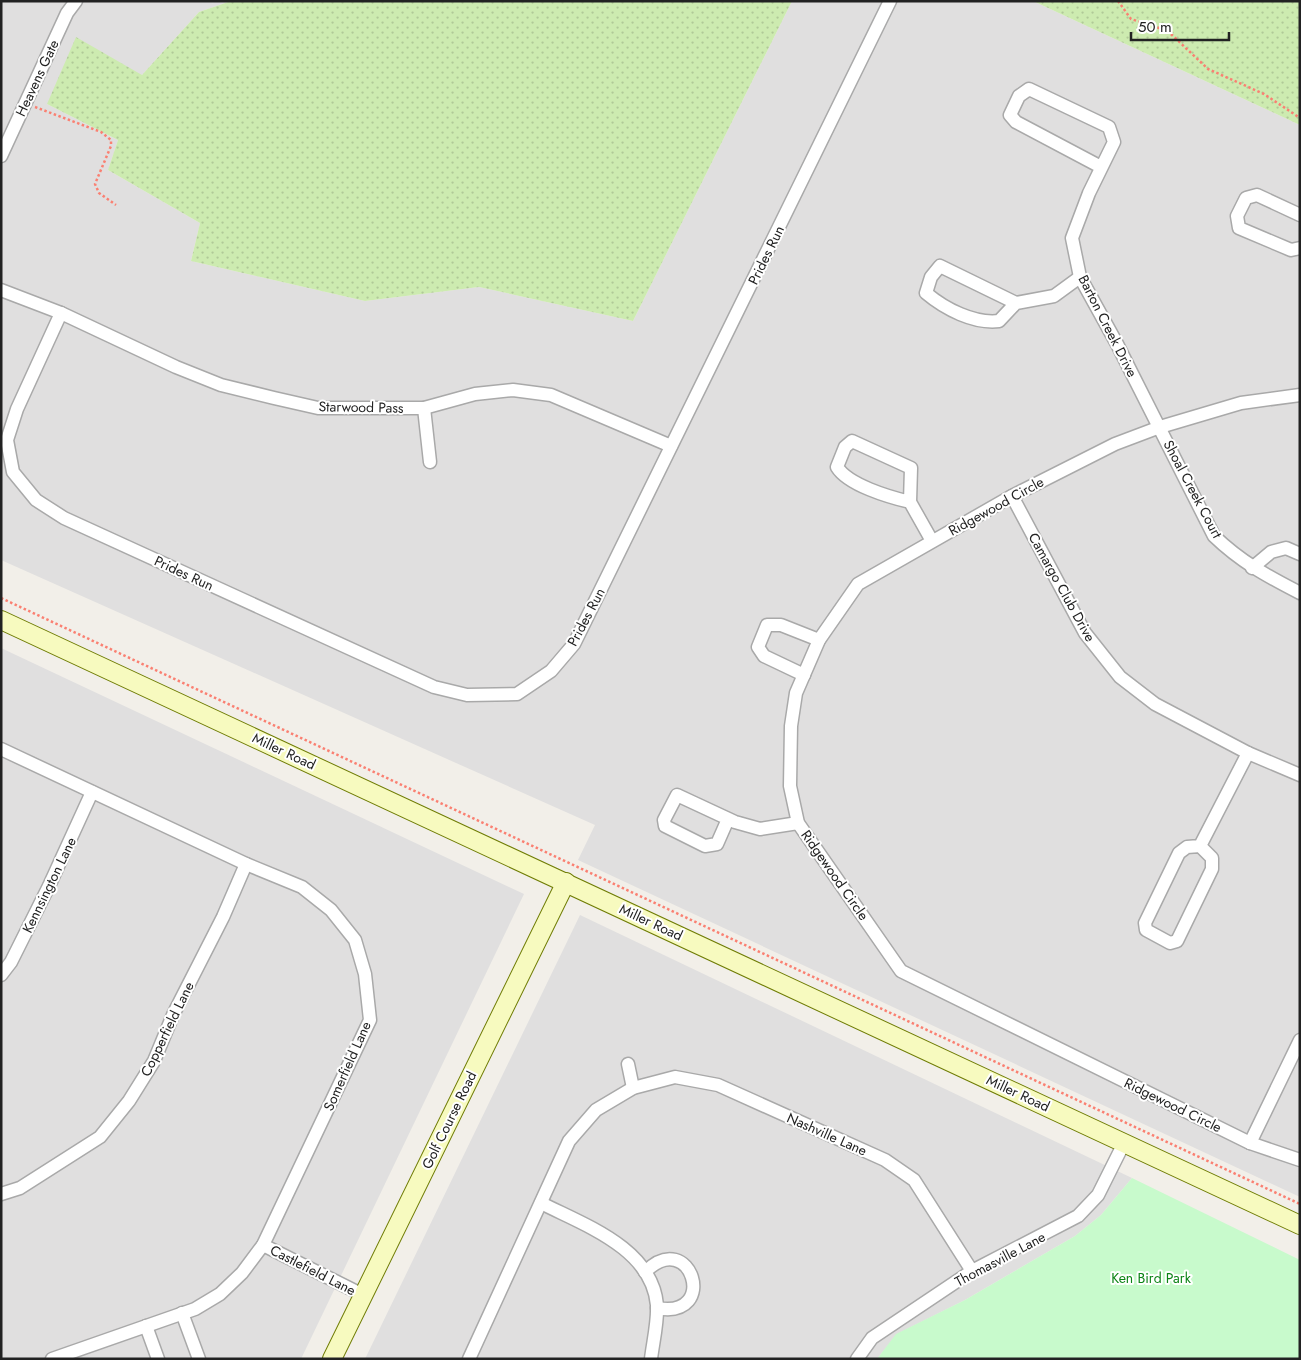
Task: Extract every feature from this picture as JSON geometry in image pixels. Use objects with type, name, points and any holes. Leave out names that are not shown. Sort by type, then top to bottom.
[{"type":"street","name":"Heavens Gate","points":[[1,156],[67,13],[76,1]]},
{"type":"street","name":"Prides Run","points":[[61,313],[17,409],[7,440],[13,472],[36,500],[64,518],[434,687],[467,695],[517,694],[552,672],[574,644],[890,1]]},
{"type":"street","name":"Barton Creek Drive","points":[[1101,167],[1016,122],[1010,115],[1019,96],[1029,89],[1109,127],[1114,142],[1101,167],[1072,238],[1080,277],[1160,427]]},
{"type":"street","points":[[1300,215],[1258,195],[1246,198],[1237,216],[1240,228],[1291,250],[1300,248]]},
{"type":"street","points":[[1016,303],[940,266],[931,277],[926,293],[940,305],[985,322],[999,321],[1016,303],[1054,296],[1080,277]]},
{"type":"street","name":"Starwood Pass","points":[[1,290],[61,313],[176,367],[221,385],[318,408],[424,408],[475,394],[514,390],[552,395],[671,446]]},
{"type":"street","name":"Ridgewood Circle","points":[[1300,395],[1241,403],[1160,427],[1115,444],[1012,496],[858,584],[819,640],[796,693],[790,756],[790,786],[798,823],[901,971],[1250,1143],[1300,1160]]},
{"type":"street","points":[[424,408],[430,462]]},
{"type":"street","name":"Shoal Creek Court","points":[[1160,427],[1214,536],[1236,557],[1252,568],[1300,593]]},
{"type":"street","points":[[910,502],[891,498],[842,476],[837,467],[846,446],[852,441],[911,468],[910,502],[932,542]]},
{"type":"street","name":"Camargo Club Drive","points":[[1012,496],[1085,633],[1120,677],[1155,704],[1248,753],[1300,775]]},
{"type":"street","points":[[1252,568],[1271,552],[1286,548],[1300,554]]},
{"type":"street","name":"Miller Road","points":[[1,620],[1300,1225]]},
{"type":"street","points":[[804,675],[764,656],[758,647],[761,636],[767,625],[781,625],[819,640]]},
{"type":"street","name":"Somerfield Lane","points":[[3,753],[92,792],[246,864],[302,887],[331,910],[355,940],[365,974],[370,1020],[262,1245],[242,1273],[220,1294],[196,1308],[52,1359]]},
{"type":"street","points":[[1200,846],[1248,753]]},
{"type":"street","name":"Kennsington Lane","points":[[1,975],[11,962],[49,886],[92,792]]},
{"type":"street","points":[[728,819],[717,844],[705,846],[665,826],[664,820],[677,795],[728,819],[760,829],[798,823]]},
{"type":"street","points":[[1200,846],[1212,858],[1212,869],[1177,941],[1170,943],[1146,930],[1145,923],[1179,853],[1187,847],[1200,846]]},
{"type":"street","name":"Copperfield Lane","points":[[1,1194],[20,1188],[100,1137],[129,1101],[154,1061],[173,1015],[223,917],[246,864]]},
{"type":"street","name":"Golf Course Road","points":[[332,1359],[566,882]]},
{"type":"street","points":[[1250,1143],[1300,1040]]},
{"type":"street","points":[[628,1064],[632,1088]]},
{"type":"street","name":"Nashville Lane","points":[[469,1359],[569,1141],[596,1110],[632,1088],[675,1077],[718,1085],[885,1160],[914,1180],[972,1271]]},
{"type":"street","name":"Thomasville Lane","points":[[857,1359],[872,1338],[972,1271],[1078,1216],[1098,1195],[1124,1143]]},
{"type":"street","points":[[540,1204],[590,1228],[623,1248],[645,1272],[654,1290],[657,1308],[651,1359]]},
{"type":"street","name":"Castlefield Lane","points":[[262,1245],[363,1296]]},
{"type":"street","points":[[645,1272],[667,1258],[680,1261],[690,1270],[695,1283],[692,1296],[683,1306],[670,1310],[657,1308]]},
{"type":"street","points":[[182,1313],[199,1359]]},
{"type":"street","points":[[146,1326],[158,1359]]},
{"type":"path","points":[[1118,1],[1131,19],[1172,35],[1208,69],[1264,94],[1300,118]]},
{"type":"path","points":[[25,103],[101,132],[108,137],[111,146],[95,184],[99,193],[116,205]]},
{"type":"path","points":[[1,598],[1300,1204]]},
{"type":"shaded area","points":[[1,1],[231,1],[199,12],[142,75],[47,104],[118,140],[108,170],[200,223],[191,261],[365,301],[479,287],[633,321],[792,1],[1033,1],[1300,125],[1300,1197],[578,860],[595,825],[1,560]]},
{"type":"shaded area","points":[[1,648],[524,894],[301,1359],[1,1359]]},
{"type":"shaded area","points":[[580,915],[1132,1178],[1101,1215],[1075,1236],[965,1300],[897,1334],[877,1359],[365,1359]]},
{"type":"green space","points":[[231,1],[792,1],[633,321],[479,287],[365,301],[191,261],[200,223],[108,170],[118,140],[47,104],[76,37],[142,75],[199,12]]},
{"type":"green space","points":[[1033,1],[1300,1],[1300,125]]},
{"type":"green space","name":"Ken Bird Park","points":[[1132,1178],[1300,1260],[1300,1359],[877,1359],[896,1334],[965,1300],[1075,1236],[1101,1215]]}]
